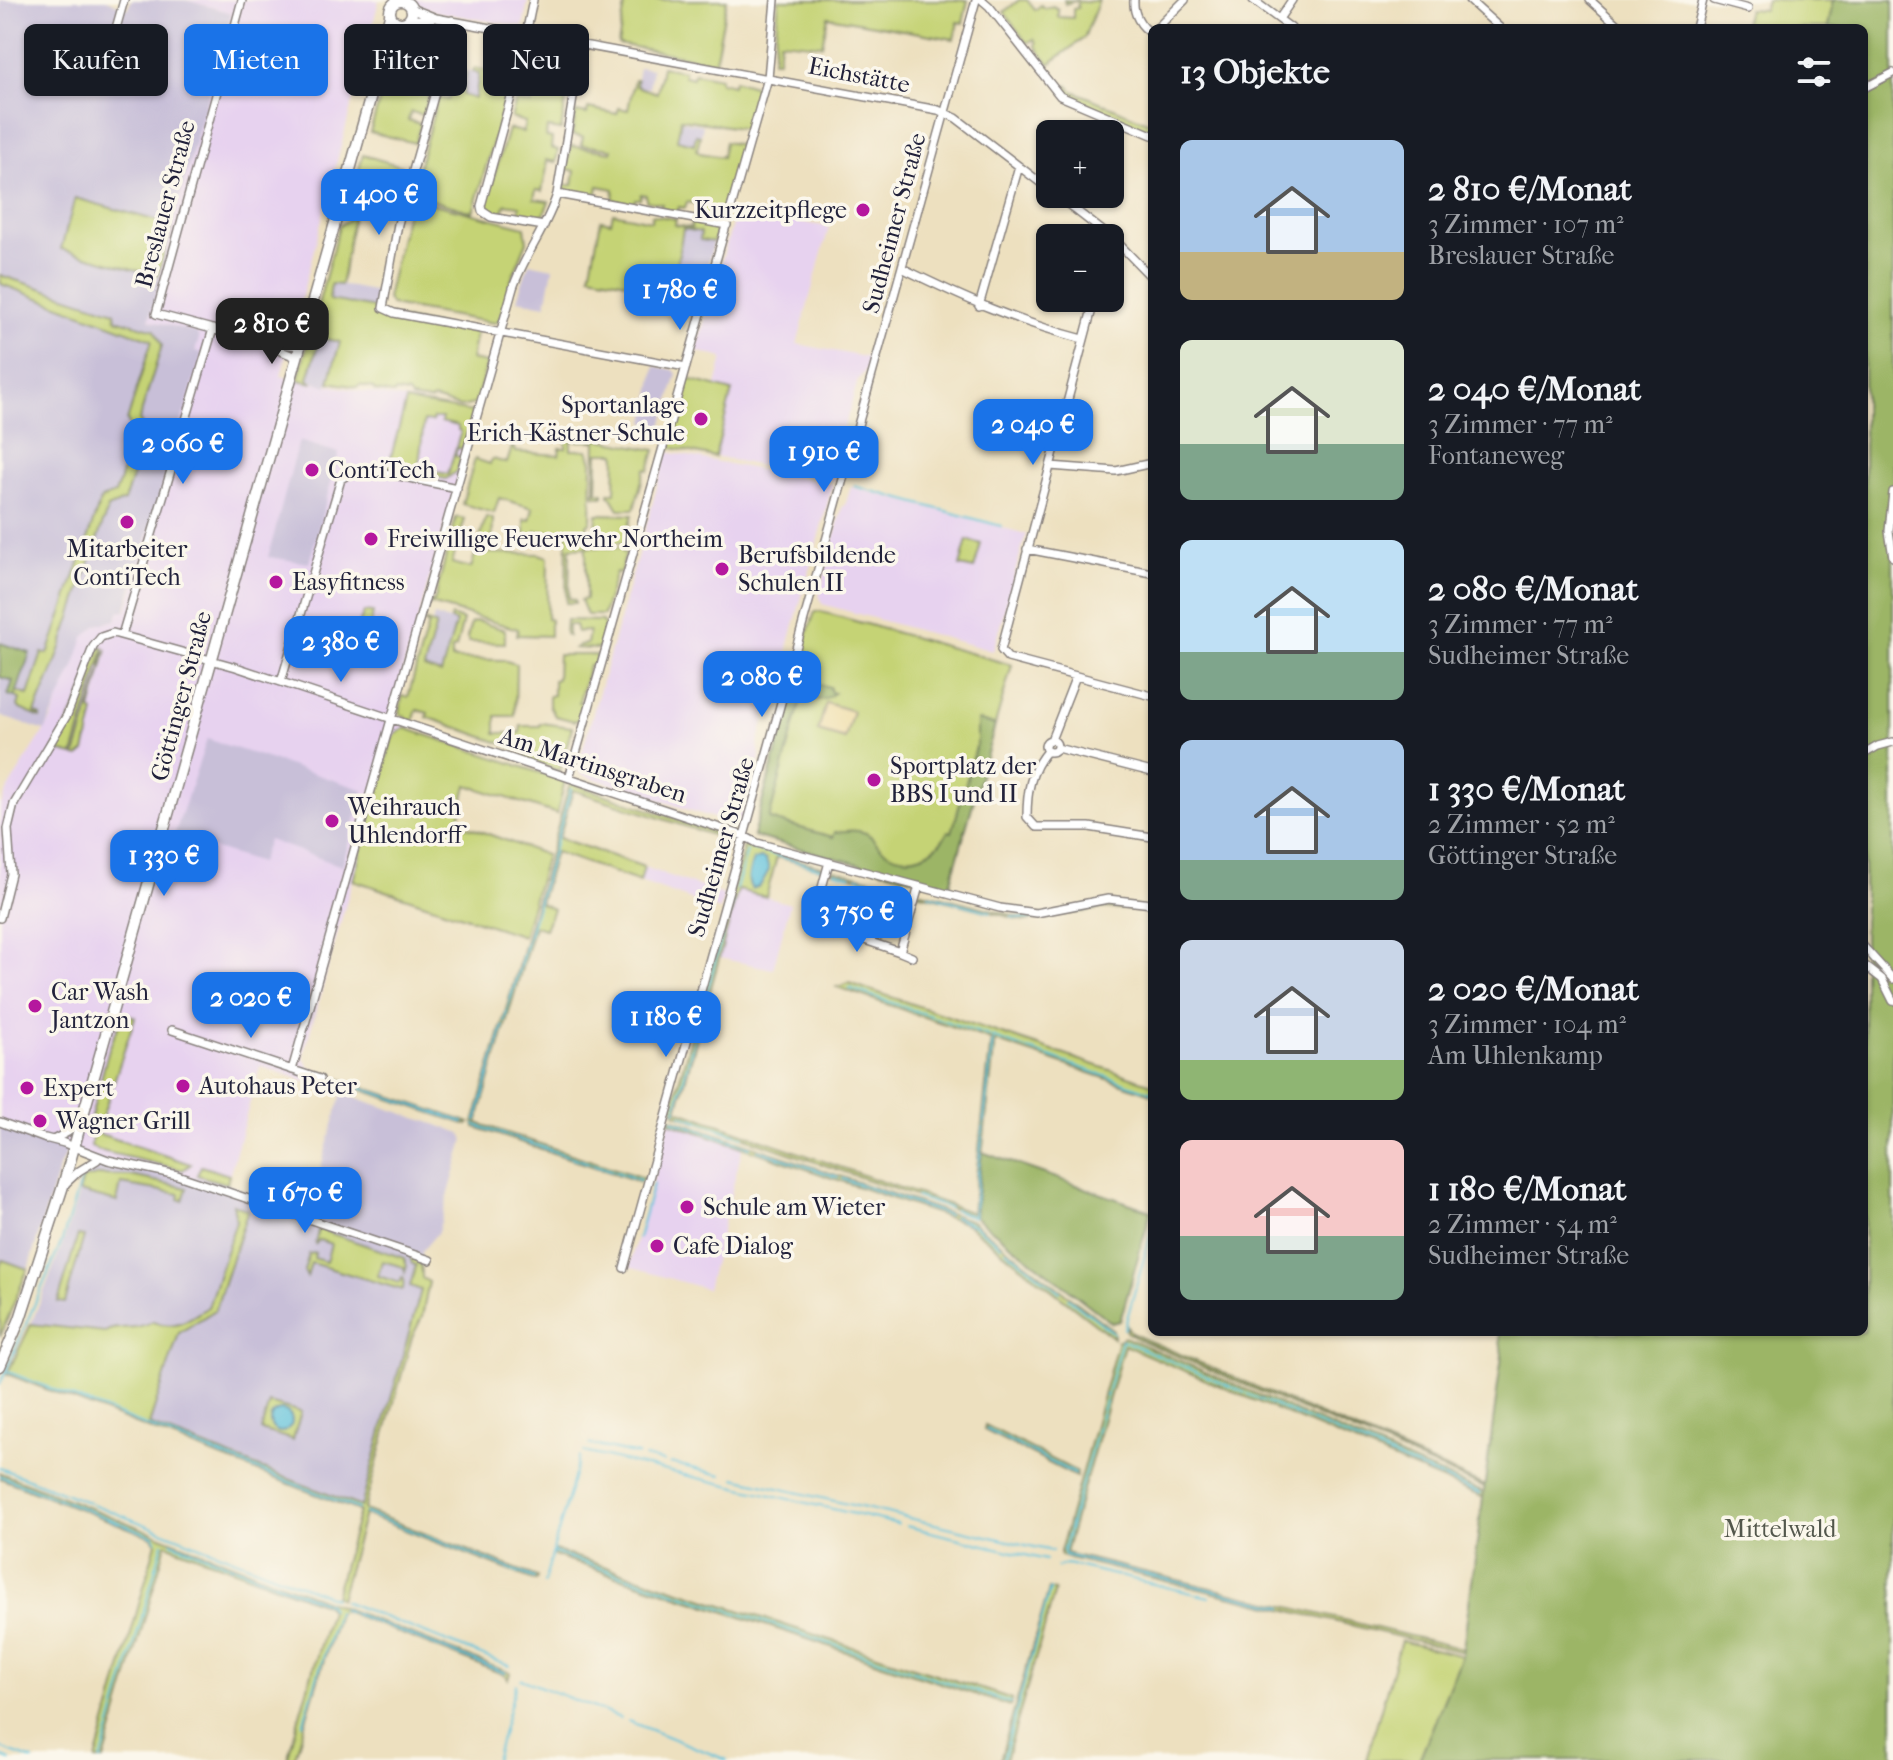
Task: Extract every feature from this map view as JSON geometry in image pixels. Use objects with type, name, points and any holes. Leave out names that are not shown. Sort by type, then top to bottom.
[{"type":"main road","name":"Göttinger Straße","points":[[388,24],[390,9],[403,3],[411,16],[405,22]]},
{"type":"main road","points":[[390,15],[395,21],[405,22]]},
{"type":"main road","name":"Göttinger Straße","points":[[0,1366],[45,1248],[371,96]]},
{"type":"street","points":[[117,24],[124,0]]},
{"type":"street","name":"Breslauer Straße","points":[[242,0],[156,314],[298,352]]},
{"type":"street","points":[[529,24],[533,0]]},
{"type":"street","points":[[569,778],[768,78],[775,0]]},
{"type":"street","points":[[979,0],[989,6],[1060,96],[1148,133]]},
{"type":"street","name":"Sudheimer Straße","points":[[624,1268],[979,0]]},
{"type":"street","points":[[1134,0],[1133,7],[1140,24],[1148,30]]},
{"type":"street","points":[[1161,24],[1185,0]]},
{"type":"street","points":[[1253,0],[1286,24]]},
{"type":"street","points":[[1279,19],[1292,0]]},
{"type":"street","points":[[1469,0],[1490,24]]},
{"type":"street","points":[[1590,0],[1617,24]]},
{"type":"street","points":[[1697,24],[1703,0]]},
{"type":"street","points":[[1714,0],[1748,9]]},
{"type":"street","name":"Eichstätte","points":[[403,3],[436,18]]},
{"type":"street","name":"Eichstätte","points":[[405,22],[436,18],[483,26]]},
{"type":"street","points":[[452,20],[443,64],[398,224],[382,305],[390,312],[686,367]]},
{"type":"street","name":"Eichstätte","points":[[589,45],[945,113]]},
{"type":"street","points":[[1868,86],[1893,73]]},
{"type":"street","points":[[511,96],[481,206],[484,213],[491,217],[544,226]]},
{"type":"street","points":[[292,1070],[500,332],[519,271],[544,226],[557,194],[573,96]]},
{"type":"street","points":[[945,113],[956,118],[1036,179]]},
{"type":"street","points":[[979,306],[1019,166]]},
{"type":"street","points":[[557,194],[727,225]]},
{"type":"street","points":[[1072,208],[1092,224]]},
{"type":"street","points":[[1124,252],[1148,274]]},
{"type":"street","points":[[902,268],[979,306],[1083,339]]},
{"type":"street","points":[[1091,312],[1002,652],[1008,658],[1148,695]]},
{"type":"street","points":[[0,918],[11,874],[4,828],[16,798],[67,715],[93,647],[107,634],[122,635],[213,329]]},
{"type":"street","points":[[1050,466],[1116,471],[1148,464]]},
{"type":"street","points":[[281,682],[341,479],[347,473],[366,469],[457,488]]},
{"type":"street","points":[[1893,492],[1889,531],[1893,557]]},
{"type":"street","points":[[1027,549],[1148,572]]},
{"type":"street","name":"Am Martinsgraben","points":[[122,635],[212,660],[391,718],[744,836],[757,843],[919,886],[1027,913],[1108,899],[1148,904]]},
{"type":"street","points":[[1047,751],[1045,744],[1051,740],[1076,676]]},
{"type":"street","points":[[1051,740],[1057,748]]},
{"type":"street","points":[[1868,752],[1893,742]]},
{"type":"street","points":[[1047,751],[1053,752],[1057,748]]},
{"type":"street","points":[[1057,748],[1148,771]]},
{"type":"street","points":[[1047,751],[1038,762],[1027,794],[1027,817],[1036,827],[1089,827],[1148,836]]},
{"type":"street","points":[[829,862],[816,919],[838,931],[912,957]]},
{"type":"street","points":[[900,952],[919,886]]},
{"type":"street","points":[[1868,951],[1893,979]]},
{"type":"street","points":[[1868,968],[1882,979],[1893,1001]]},
{"type":"street","points":[[172,1030],[320,1079]]},
{"type":"street","points":[[49,1139],[68,1132],[82,1116]]},
{"type":"street","points":[[0,1122],[97,1160],[108,1160]]},
{"type":"street","points":[[73,1150],[166,1171],[430,1260]]},
{"type":"street","points":[[63,1186],[97,1160]]},
{"type":"shaded area","points":[[0,0],[106,0],[128,9],[131,0],[186,0],[231,13],[228,24],[184,24],[184,96],[208,96],[172,225],[76,198],[61,249],[161,277],[149,320],[197,333],[199,339],[195,351],[202,353],[125,611],[120,610],[116,620],[97,625],[84,637],[45,731],[0,716]]},
{"type":"shaded area","points":[[186,0],[379,0],[373,24],[344,24],[344,96],[354,96],[281,376],[473,412],[476,416],[389,720],[406,726],[392,738],[303,1057],[310,1068],[322,1073],[318,1085],[260,1066],[227,1184],[90,1157],[0,1120],[0,807],[10,785],[51,720],[83,637],[97,625],[116,620],[120,610],[126,611],[201,354],[195,351],[197,333],[149,320],[161,277],[158,276],[208,96],[328,96],[328,24],[228,24],[231,13]]},
{"type":"shaded area","points":[[415,0],[528,0],[524,24],[506,24],[437,12],[417,4]]},
{"type":"shaded area","points":[[639,67],[652,69],[649,88],[636,86]]},
{"type":"shaded area","points":[[467,70],[479,74],[475,99],[465,96]]},
{"type":"shaded area","points":[[680,121],[703,125],[701,136],[696,135],[694,144],[677,141]]},
{"type":"shaded area","points":[[736,211],[829,227],[797,344],[870,358],[868,367],[858,380],[842,435],[844,450],[833,481],[668,447],[689,379],[716,386],[723,358],[696,351]]},
{"type":"shaded area","points":[[683,228],[702,232],[701,240],[714,242],[701,287],[674,282]]},
{"type":"shaded area","points":[[529,263],[553,268],[546,305],[517,300]]},
{"type":"shaded area","points":[[331,283],[378,292],[375,308],[328,300]]},
{"type":"shaded area","points":[[320,338],[340,342],[328,386],[308,380]]},
{"type":"shaded area","points":[[655,366],[674,370],[677,374],[662,426],[645,423]]},
{"type":"shaded area","points":[[299,441],[339,453],[309,563],[268,557]]},
{"type":"shaded area","points":[[667,452],[833,484],[778,693],[770,698],[758,744],[760,757],[744,816],[735,825],[580,774],[578,766]]},
{"type":"shaded area","points":[[851,487],[1026,534],[993,651],[822,604],[819,596],[842,508]]},
{"type":"shaded area","points":[[434,616],[456,622],[441,674],[423,669],[436,625],[432,624]]},
{"type":"shaded area","points":[[207,739],[364,790],[342,866],[268,840],[260,863],[174,836]]},
{"type":"shaded area","points":[[644,867],[724,895],[720,910],[640,882]]},
{"type":"shaded area","points":[[738,889],[790,904],[773,969],[719,958]]},
{"type":"shaded area","points":[[342,1093],[461,1133],[464,1140],[438,1232],[422,1251],[422,1267],[416,1265],[410,1286],[422,1290],[361,1507],[9,1369],[31,1324],[64,1241],[90,1157],[227,1184],[308,1212]]},
{"type":"shaded area","points":[[0,1120],[70,1147],[60,1165],[28,1269],[0,1337]]},
{"type":"shaded area","name":"Schule am Wieter","points":[[669,1122],[743,1146],[707,1289],[629,1267]]},
{"type":"green space","points":[[626,0],[727,0],[715,62],[618,44]]},
{"type":"green space","points":[[779,0],[968,0],[963,23],[958,22],[954,39],[828,17],[822,45],[780,41],[778,60],[773,60]]},
{"type":"green space","points":[[1019,0],[1027,0],[1035,10],[1041,5],[1044,8],[1053,6],[1058,9],[1058,17],[1073,18],[1073,9],[1078,8],[1077,1],[1099,0],[1084,38],[1049,64],[1034,39],[1027,43],[1004,12]]},
{"type":"green space","points":[[1767,0],[1833,0],[1829,24],[1744,24],[1748,9],[1764,10]]},
{"type":"green space","name":"Mittelwald","points":[[1833,0],[1893,0],[1893,1760],[1419,1760],[1462,1656],[1502,1355],[1500,1336],[1868,1336],[1868,24],[1829,24]]},
{"type":"green space","points":[[662,67],[684,71],[684,76],[693,78],[694,73],[720,78],[720,82],[733,85],[734,80],[757,87],[746,129],[681,119],[677,140],[694,144],[696,135],[700,136],[697,150],[700,153],[722,157],[725,142],[742,145],[722,216],[717,219],[696,216],[697,204],[687,202],[685,208],[679,207],[678,212],[661,209],[662,204],[646,201],[646,195],[641,194],[634,204],[613,200],[614,189],[598,186],[596,197],[567,192],[563,186],[564,179],[565,185],[573,185],[575,171],[568,169],[565,175],[571,146],[611,152],[612,149],[581,145],[583,137],[572,135],[576,112],[587,114],[588,108],[617,114],[619,108],[628,110],[634,80],[637,80],[636,86],[657,93]]},
{"type":"green space","points":[[475,68],[483,70],[483,96],[506,96],[473,212],[411,194],[438,97],[448,100],[450,96],[466,96],[475,99],[479,74],[473,72]]},
{"type":"green space","points":[[1068,85],[1071,90],[1148,122],[1148,130],[1062,93],[1062,88]]},
{"type":"green space","points":[[381,96],[429,96],[423,115],[411,112],[408,120],[421,124],[415,143],[370,132]]},
{"type":"green space","points":[[533,96],[567,96],[561,130],[547,128],[546,137],[552,138],[551,148],[558,150],[556,162],[546,160],[542,191],[536,190],[534,199],[549,201],[544,214],[537,219],[519,216],[520,206],[506,204],[502,213],[489,210],[486,204],[508,129],[523,132],[525,122],[511,118],[516,101],[531,104]]},
{"type":"green space","points":[[363,155],[401,166],[397,189],[402,191],[400,195],[357,183]]},
{"type":"green space","points":[[75,198],[172,225],[158,276],[61,249]]},
{"type":"green space","points":[[410,198],[525,227],[527,242],[499,320],[494,323],[391,305],[387,298]]},
{"type":"green space","points":[[613,213],[651,221],[652,215],[676,219],[675,225],[691,228],[692,222],[714,226],[717,230],[714,242],[700,240],[701,232],[683,229],[674,282],[665,280],[663,289],[590,275],[601,220],[611,222]]},
{"type":"green space","points":[[353,217],[341,285],[331,284],[329,300],[375,308],[385,316],[476,332],[471,360],[487,363],[475,404],[460,407],[434,399],[411,398],[408,394],[329,382],[340,342],[320,338],[308,379],[313,383],[298,380],[339,226]]},
{"type":"green space","points":[[0,275],[115,312],[116,319],[155,330],[162,345],[139,420],[147,434],[124,501],[108,508],[56,662],[35,713],[40,718],[20,709],[20,699],[15,697],[17,692],[28,695],[42,653],[48,654],[101,499],[115,494],[130,450],[134,451],[137,442],[133,440],[135,434],[127,421],[152,340],[1,284]]},
{"type":"green space","name":"Sportanlage Erich-Kästner-Schule","points":[[689,379],[732,391],[715,457],[668,447]]},
{"type":"green space","points":[[406,401],[473,412],[463,449],[457,448],[455,456],[461,457],[457,471],[446,479],[429,476],[431,471],[448,474],[461,431],[458,426],[441,422],[442,418],[424,421],[418,473],[388,468]]},
{"type":"green space","points":[[566,433],[655,450],[649,470],[645,469],[634,509],[619,509],[609,496],[609,493],[615,493],[616,453],[598,453],[597,492],[603,493],[603,496],[595,496],[596,441],[571,441],[571,450],[588,450],[592,462],[591,521],[587,525],[587,547],[623,548],[622,552],[626,553],[620,573],[616,572],[603,615],[587,615],[581,600],[586,599],[586,547],[570,548],[569,599],[575,600],[575,603],[566,603],[567,532],[536,531],[525,534],[525,519],[530,520],[533,508],[499,498],[494,513],[462,504],[475,459],[490,464],[492,459],[507,463],[512,447],[515,452],[559,455],[560,448],[566,448]]},
{"type":"green space","points":[[597,514],[632,515],[624,543],[592,541]]},
{"type":"green space","points":[[456,517],[465,519],[452,563],[471,568],[486,517],[493,519],[492,542],[486,542],[486,553],[539,554],[548,557],[547,618],[550,619],[550,636],[517,635],[518,629],[427,603],[434,602]]},
{"type":"green space","points":[[967,540],[981,544],[974,569],[960,566]]},
{"type":"green space","points":[[364,612],[373,613],[370,629],[391,636],[382,641],[372,638],[368,652],[364,652],[369,633],[357,629]]},
{"type":"green space","name":"Sportplatz der BBS I und II","points":[[815,612],[1012,665],[949,888],[753,836],[809,629]]},
{"type":"green space","points":[[451,616],[463,620],[456,648],[452,649],[452,659],[503,660],[516,664],[515,716],[496,716],[496,733],[520,733],[521,726],[540,726],[541,723],[572,727],[560,771],[525,759],[526,752],[427,717],[428,713],[417,710],[413,722],[400,714],[402,696],[408,697],[428,625],[423,621],[436,625],[424,668],[441,674],[456,622],[450,620]]},
{"type":"green space","points":[[566,620],[602,621],[605,627],[599,649],[575,648],[587,644],[589,631],[577,632],[575,625],[568,625],[568,636],[565,635]]},
{"type":"green space","points":[[477,621],[505,630],[505,643],[469,642],[467,638],[471,623]]},
{"type":"green space","points":[[0,643],[30,653],[15,697],[8,695],[13,681],[0,677]]},
{"type":"green space","points":[[100,647],[104,648],[73,755],[54,750],[80,699]]},
{"type":"green space","points":[[107,649],[91,710],[94,712],[85,752],[79,757],[75,756],[102,658]]},
{"type":"green space","points":[[558,655],[597,655],[594,666],[589,665],[579,702],[583,704],[579,719],[574,721],[555,716],[549,705],[553,680],[557,679]]},
{"type":"green space","points":[[808,682],[830,687],[834,693],[825,699],[801,701],[769,819],[833,837],[835,832],[862,832],[893,855],[920,856],[936,846],[948,831],[952,832],[977,743],[977,720],[995,725],[949,888],[753,836],[796,683],[807,686]]},
{"type":"green space","points":[[405,728],[565,781],[557,814],[467,785],[458,823],[546,855],[523,936],[353,880],[392,739]]},
{"type":"green space","points":[[570,783],[733,838],[737,843],[573,790],[559,838],[644,867],[640,882],[555,852],[540,903],[553,909],[545,929],[534,926],[477,1123],[646,1179],[640,1182],[475,1127],[474,1123]]},
{"type":"green space","points":[[748,844],[750,848],[1020,917],[1105,905],[1137,907],[1148,912],[1105,908],[1025,921],[777,857],[766,897],[738,890],[677,1110],[972,1213],[991,1040],[837,987],[849,983],[1148,1083],[1148,1093],[995,1041],[975,1217],[676,1114],[672,1107],[744,847]]},
{"type":"green space","points":[[125,1013],[135,1017],[97,1133],[191,1164],[183,1170],[97,1150],[91,1146],[92,1137],[86,1136],[109,1048],[119,1025],[123,1025]]},
{"type":"green space","points":[[322,1073],[470,1123],[468,1125],[321,1076]]},
{"type":"green space","points":[[670,1118],[971,1221],[1113,1330],[1114,1338],[967,1224],[669,1122]]},
{"type":"green space","points":[[982,1152],[1148,1210],[1148,1222],[1120,1321],[1112,1323],[975,1217]]},
{"type":"green space","points":[[201,1166],[229,1175],[227,1184],[197,1175]]},
{"type":"green space","points":[[101,1175],[131,1176],[187,1188],[183,1201],[179,1199],[180,1194],[121,1184],[117,1202],[79,1192],[83,1179]]},
{"type":"green space","points":[[233,1204],[248,1210],[215,1310],[179,1333],[149,1425],[361,1507],[421,1290],[410,1286],[416,1265],[412,1264],[410,1257],[417,1260],[422,1278],[429,1282],[422,1317],[412,1337],[364,1510],[537,1577],[536,1581],[364,1514],[340,1599],[335,1596],[359,1511],[7,1374],[31,1324],[105,1332],[153,1321],[175,1324],[208,1307],[236,1221]]},
{"type":"green space","points":[[318,1229],[404,1258],[407,1266],[405,1272],[404,1267],[382,1261],[378,1276],[400,1283],[404,1279],[403,1290],[311,1263],[307,1277],[304,1271],[309,1254],[315,1253],[314,1258],[326,1262],[331,1244],[319,1240],[315,1245]]},
{"type":"green space","points":[[78,1235],[84,1236],[65,1303],[58,1302]]},
{"type":"green space","points":[[3,1260],[28,1269],[0,1337],[0,1269]]},
{"type":"green space","points":[[1127,1326],[1131,1333],[1485,1488],[1138,1339],[1126,1332]]},
{"type":"green space","points":[[1124,1337],[1484,1493],[1484,1498],[1124,1345],[1065,1553],[1464,1649],[1463,1652],[1061,1556],[1118,1341]]},
{"type":"green space","points":[[269,1403],[301,1412],[293,1440],[261,1430]]},
{"type":"green space","points":[[985,1425],[1077,1472],[1076,1477],[984,1430]]},
{"type":"green space","points":[[0,1473],[510,1673],[508,1679],[505,1675],[342,1610],[338,1613],[294,1760],[287,1760],[330,1610],[326,1605],[166,1544],[104,1760],[96,1760],[156,1543],[152,1537],[0,1478]]},
{"type":"green space","points":[[554,1550],[1012,1699],[1010,1706],[553,1555]]},
{"type":"green space","points":[[1049,1589],[1055,1591],[1006,1760],[1000,1760]]},
{"type":"green space","points":[[1401,1641],[1462,1656],[1419,1760],[1366,1760]]},
{"type":"sand","points":[[826,703],[853,711],[845,739],[818,731]]},
{"type":"water","points":[[753,860],[766,860],[769,870],[760,886],[752,889],[748,879]]},
{"type":"water","points":[[281,1410],[289,1413],[292,1421],[289,1429],[281,1432],[273,1429],[270,1421],[273,1413]]},
{"type":"waterway","points":[[854,486],[1001,526]]},
{"type":"waterway","points":[[504,1021],[571,789]]},
{"type":"waterway","points":[[752,849],[820,868]]},
{"type":"waterway","points":[[736,889],[747,851]]},
{"type":"waterway","points":[[835,872],[850,876]]},
{"type":"waterway","points":[[857,877],[910,890]]},
{"type":"waterway","points":[[929,895],[991,912]]},
{"type":"waterway","points":[[726,923],[732,902]]},
{"type":"waterway","points":[[1078,911],[1108,905],[1148,910]]},
{"type":"waterway","points":[[1011,917],[1051,917]]},
{"type":"waterway","points":[[675,1111],[723,932]]},
{"type":"waterway","points":[[849,988],[1148,1091]]},
{"type":"waterway","points":[[476,1121],[503,1026]]},
{"type":"waterway","points":[[954,1210],[973,1217],[993,1039]]},
{"type":"waterway","points":[[323,1075],[463,1122]]},
{"type":"waterway","points":[[681,1115],[743,1137]]},
{"type":"waterway","points":[[672,1120],[750,1147]]},
{"type":"waterway","points":[[475,1125],[640,1180]]},
{"type":"waterway","points":[[758,1150],[838,1177]]},
{"type":"waterway","points":[[0,1384],[62,1241],[81,1179]]},
{"type":"waterway","points":[[843,1179],[948,1215]]},
{"type":"waterway","points":[[638,1238],[653,1184]]},
{"type":"waterway","points":[[916,1197],[949,1208]]},
{"type":"waterway","points":[[954,1217],[975,1226],[1001,1246]]},
{"type":"waterway","points":[[1124,1329],[1148,1244]]},
{"type":"waterway","points":[[1006,1250],[1060,1292]]},
{"type":"waterway","points":[[1068,1298],[1114,1333]]},
{"type":"waterway","points":[[1283,1607],[1065,1555],[1063,1551],[1122,1340],[1480,1494]]},
{"type":"waterway","points":[[6,1371],[358,1509]]},
{"type":"waterway","points":[[986,1429],[1075,1474]]},
{"type":"waterway","points":[[589,1444],[638,1455]]},
{"type":"waterway","points":[[584,1452],[898,1524]]},
{"type":"waterway","points":[[544,1583],[579,1457]]},
{"type":"waterway","points":[[645,1457],[664,1462]]},
{"type":"waterway","points":[[670,1463],[722,1475]]},
{"type":"waterway","points":[[0,1468],[334,1598]]},
{"type":"waterway","points":[[0,1476],[153,1536],[156,1541]]},
{"type":"waterway","points":[[735,1478],[1052,1551]]},
{"type":"waterway","points":[[365,1513],[534,1578]]},
{"type":"waterway","points":[[906,1526],[1046,1560]]},
{"type":"waterway","points":[[171,1542],[328,1604],[331,1609]]},
{"type":"waterway","points":[[101,1760],[163,1543]]},
{"type":"waterway","points":[[552,1552],[1011,1703]]},
{"type":"waterway","points":[[1057,1567],[1067,1564],[1209,1597]]},
{"type":"waterway","points":[[1003,1760],[1050,1589]]},
{"type":"waterway","points":[[343,1601],[509,1666]]},
{"type":"waterway","points":[[342,1609],[505,1673]]},
{"type":"waterway","points":[[303,1724],[337,1612]]},
{"type":"waterway","points":[[521,1679],[620,1718]]},
{"type":"waterway","points":[[495,1760],[516,1684]]},
{"type":"waterway","points":[[628,1721],[727,1760]]},
{"type":"waterway","points":[[0,1748],[33,1760]]},
{"type":"waterway","points":[[0,1756],[11,1760]]},
{"type":"place","name":"Kurzzeitpflege","points":[[863,210]]},
{"type":"place","name":"Sportanlage Erich-Kästner-Schule","points":[[701,419]]},
{"type":"place","name":"ContiTech","points":[[312,470]]},
{"type":"place","name":"Mitarbeiter ContiTech","points":[[127,522]]},
{"type":"place","name":"Freiwillige Feuerwehr Northeim","points":[[371,539]]},
{"type":"place","name":"Berufsbildende Schulen II","points":[[722,569]]},
{"type":"place","name":"Easyfitness","points":[[276,582]]},
{"type":"place","name":"Sportplatz der BBS I und II","points":[[874,780]]},
{"type":"place","name":"Weihrauch Uhlendorff","points":[[332,821]]},
{"type":"place","name":"Car Wash Jantzon","points":[[35,1006]]},
{"type":"place","name":"Autohaus Peter","points":[[183,1086]]},
{"type":"place","name":"Expert","points":[[27,1088]]},
{"type":"place","name":"Wagner Grill","points":[[40,1121]]},
{"type":"place","name":"Schule am Wieter","points":[[687,1207]]},
{"type":"place","name":"Cafe Dialog","points":[[657,1246]]}]
